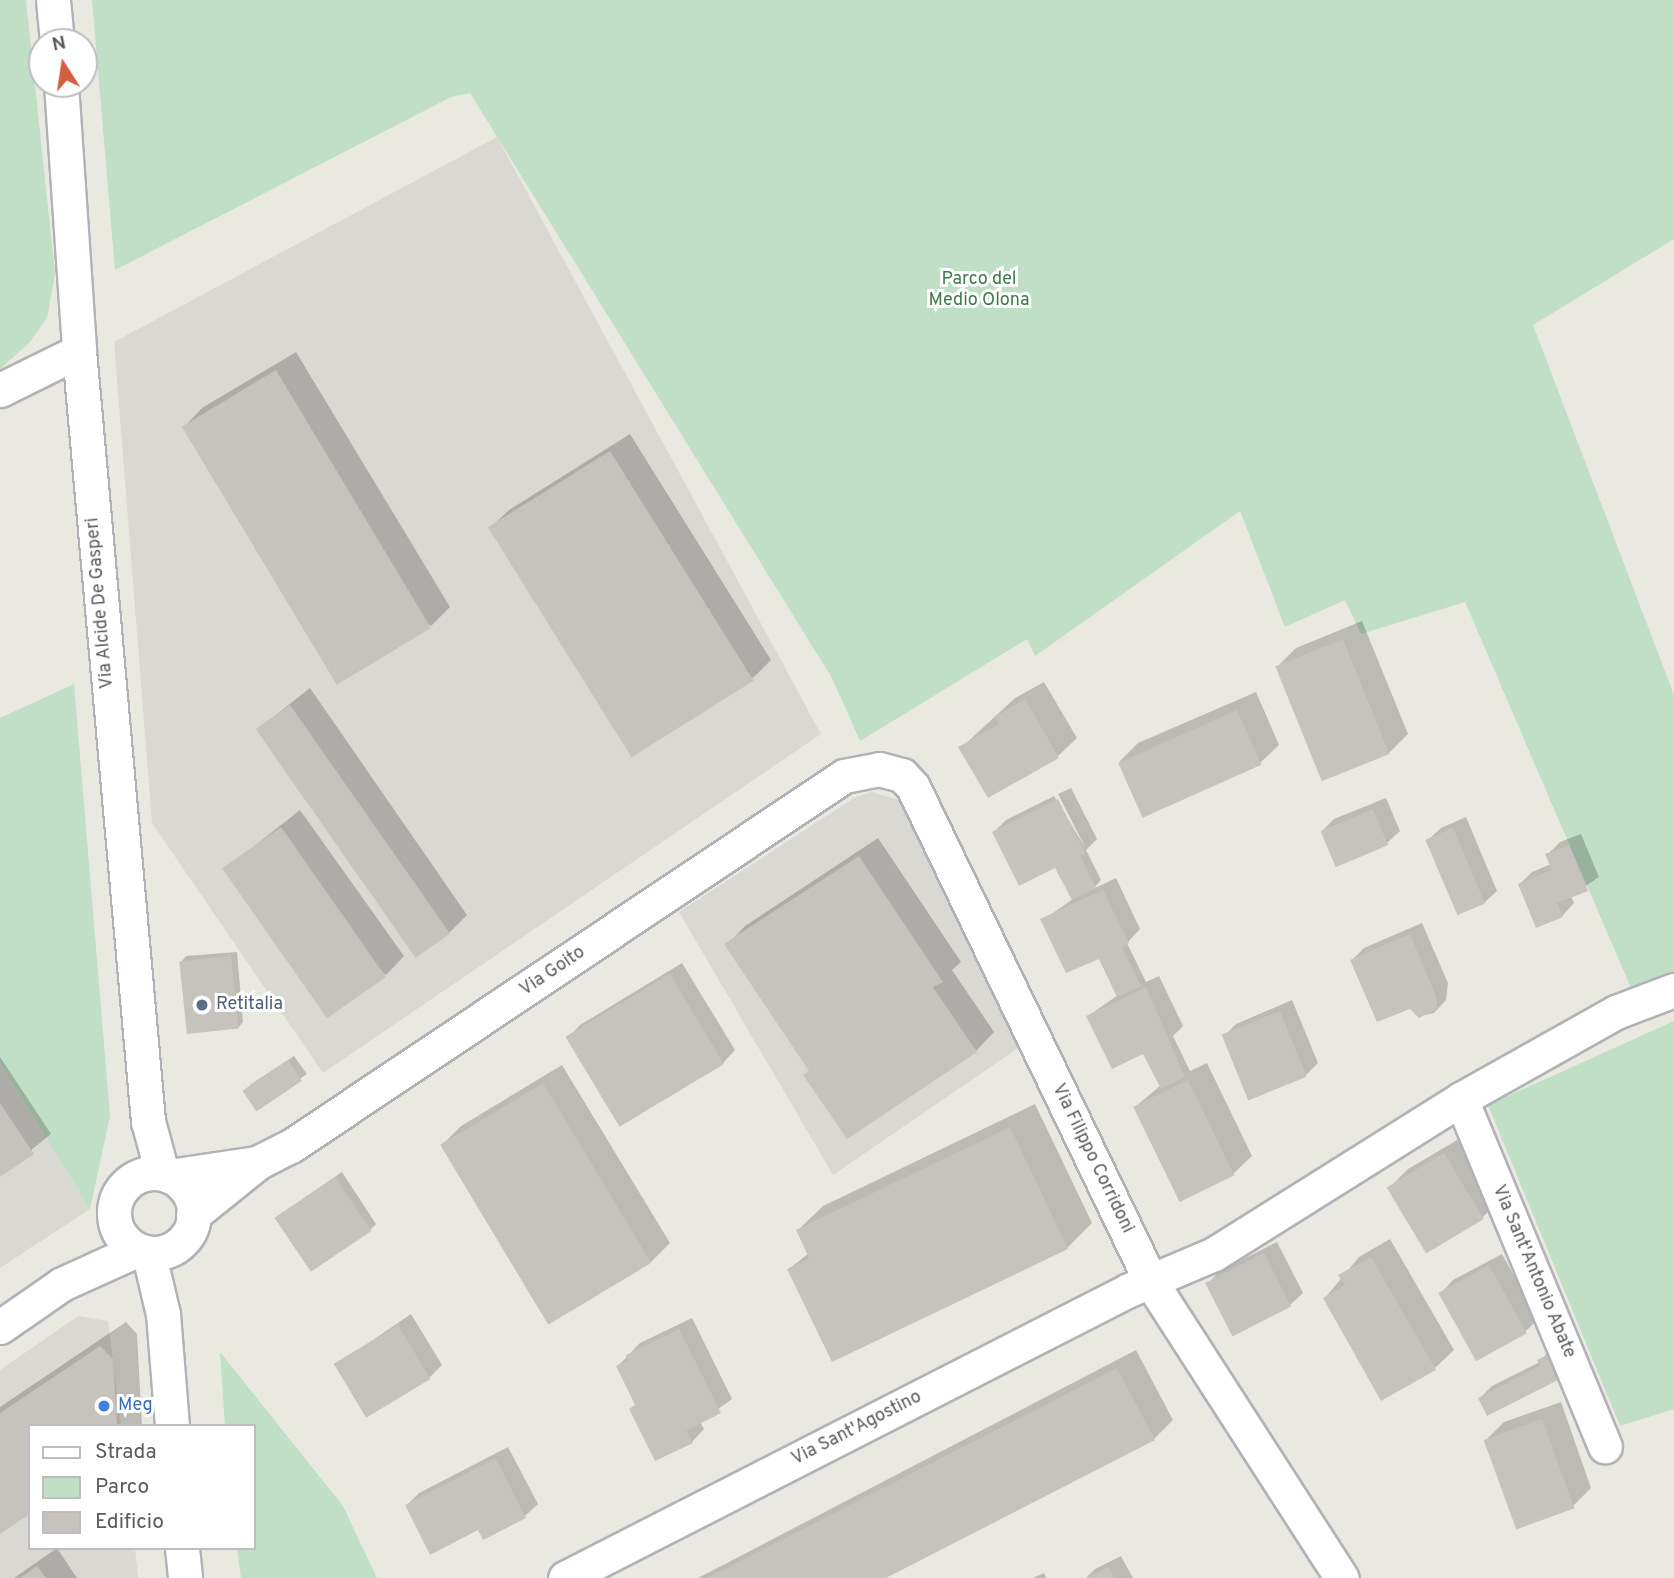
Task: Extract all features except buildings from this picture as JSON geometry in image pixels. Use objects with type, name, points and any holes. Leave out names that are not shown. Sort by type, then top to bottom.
[{"type":"street","points":[[53,0],[56,28]]},
{"type":"street","name":"Via Alcide De Gasperi","points":[[62,98],[79,351],[148,1121],[156,1174],[114,1201],[144,1246],[163,1314],[172,1424]]},
{"type":"street","points":[[0,390],[79,351]]},
{"type":"street","name":"Via Filippo Corridoni","points":[[844,776],[879,769],[902,775],[913,787],[1151,1282],[1342,1578]]},
{"type":"street","name":"Via Goito","points":[[193,1215],[259,1162],[291,1146],[844,776]]},
{"type":"street","points":[[1151,1282],[1214,1254],[1461,1099],[1616,1012],[1674,990]]},
{"type":"street","name":"Via Sant'Antonio Abate","points":[[1461,1099],[1605,1446]]},
{"type":"street","name":"Via Goito","points":[[156,1174],[259,1162]]},
{"type":"street","points":[[0,1326],[62,1284],[144,1246],[192,1228],[193,1215],[186,1189],[156,1174]]},
{"type":"street","name":"Via Sant'Agostino","points":[[565,1578],[1151,1282]]},
{"type":"street","points":[[182,1550],[185,1578]]},
{"type":"shaded area","points":[[497,137],[821,734],[323,1073],[152,823],[114,342]]},
{"type":"shaded area","points":[[872,792],[902,801],[1020,1047],[833,1175],[679,912],[854,798]]},
{"type":"shaded area","points":[[0,1063],[90,1209],[0,1268]]},
{"type":"shaded area","points":[[78,1316],[108,1321],[121,1424],[28,1424],[28,1550],[135,1550],[138,1578],[0,1578],[0,1370]]},
{"type":"green space","points":[[0,0],[26,0],[29,28],[28,98],[36,98],[55,274],[47,318],[29,343],[0,369]]},
{"type":"green space","name":"Parco del Medio Olona","points":[[92,0],[1674,0],[1674,239],[1533,325],[1674,695],[1674,977],[1631,988],[1465,602],[1361,634],[1345,600],[1285,627],[1240,511],[1035,656],[1027,639],[860,741],[832,678],[470,93],[451,97],[115,270],[98,70],[98,28],[94,28]]},
{"type":"green space","points":[[74,684],[110,1116],[90,1209],[0,1063],[0,718]]},
{"type":"green space","points":[[1674,1021],[1674,1409],[1620,1426],[1488,1105]]},
{"type":"green space","points":[[220,1352],[343,1506],[377,1578],[241,1578],[237,1550],[256,1550],[256,1424],[225,1424]]},
{"type":"place","name":"Retitalia","points":[[202,1005]]},
{"type":"place","name":"Meg","points":[[104,1406]]}]
